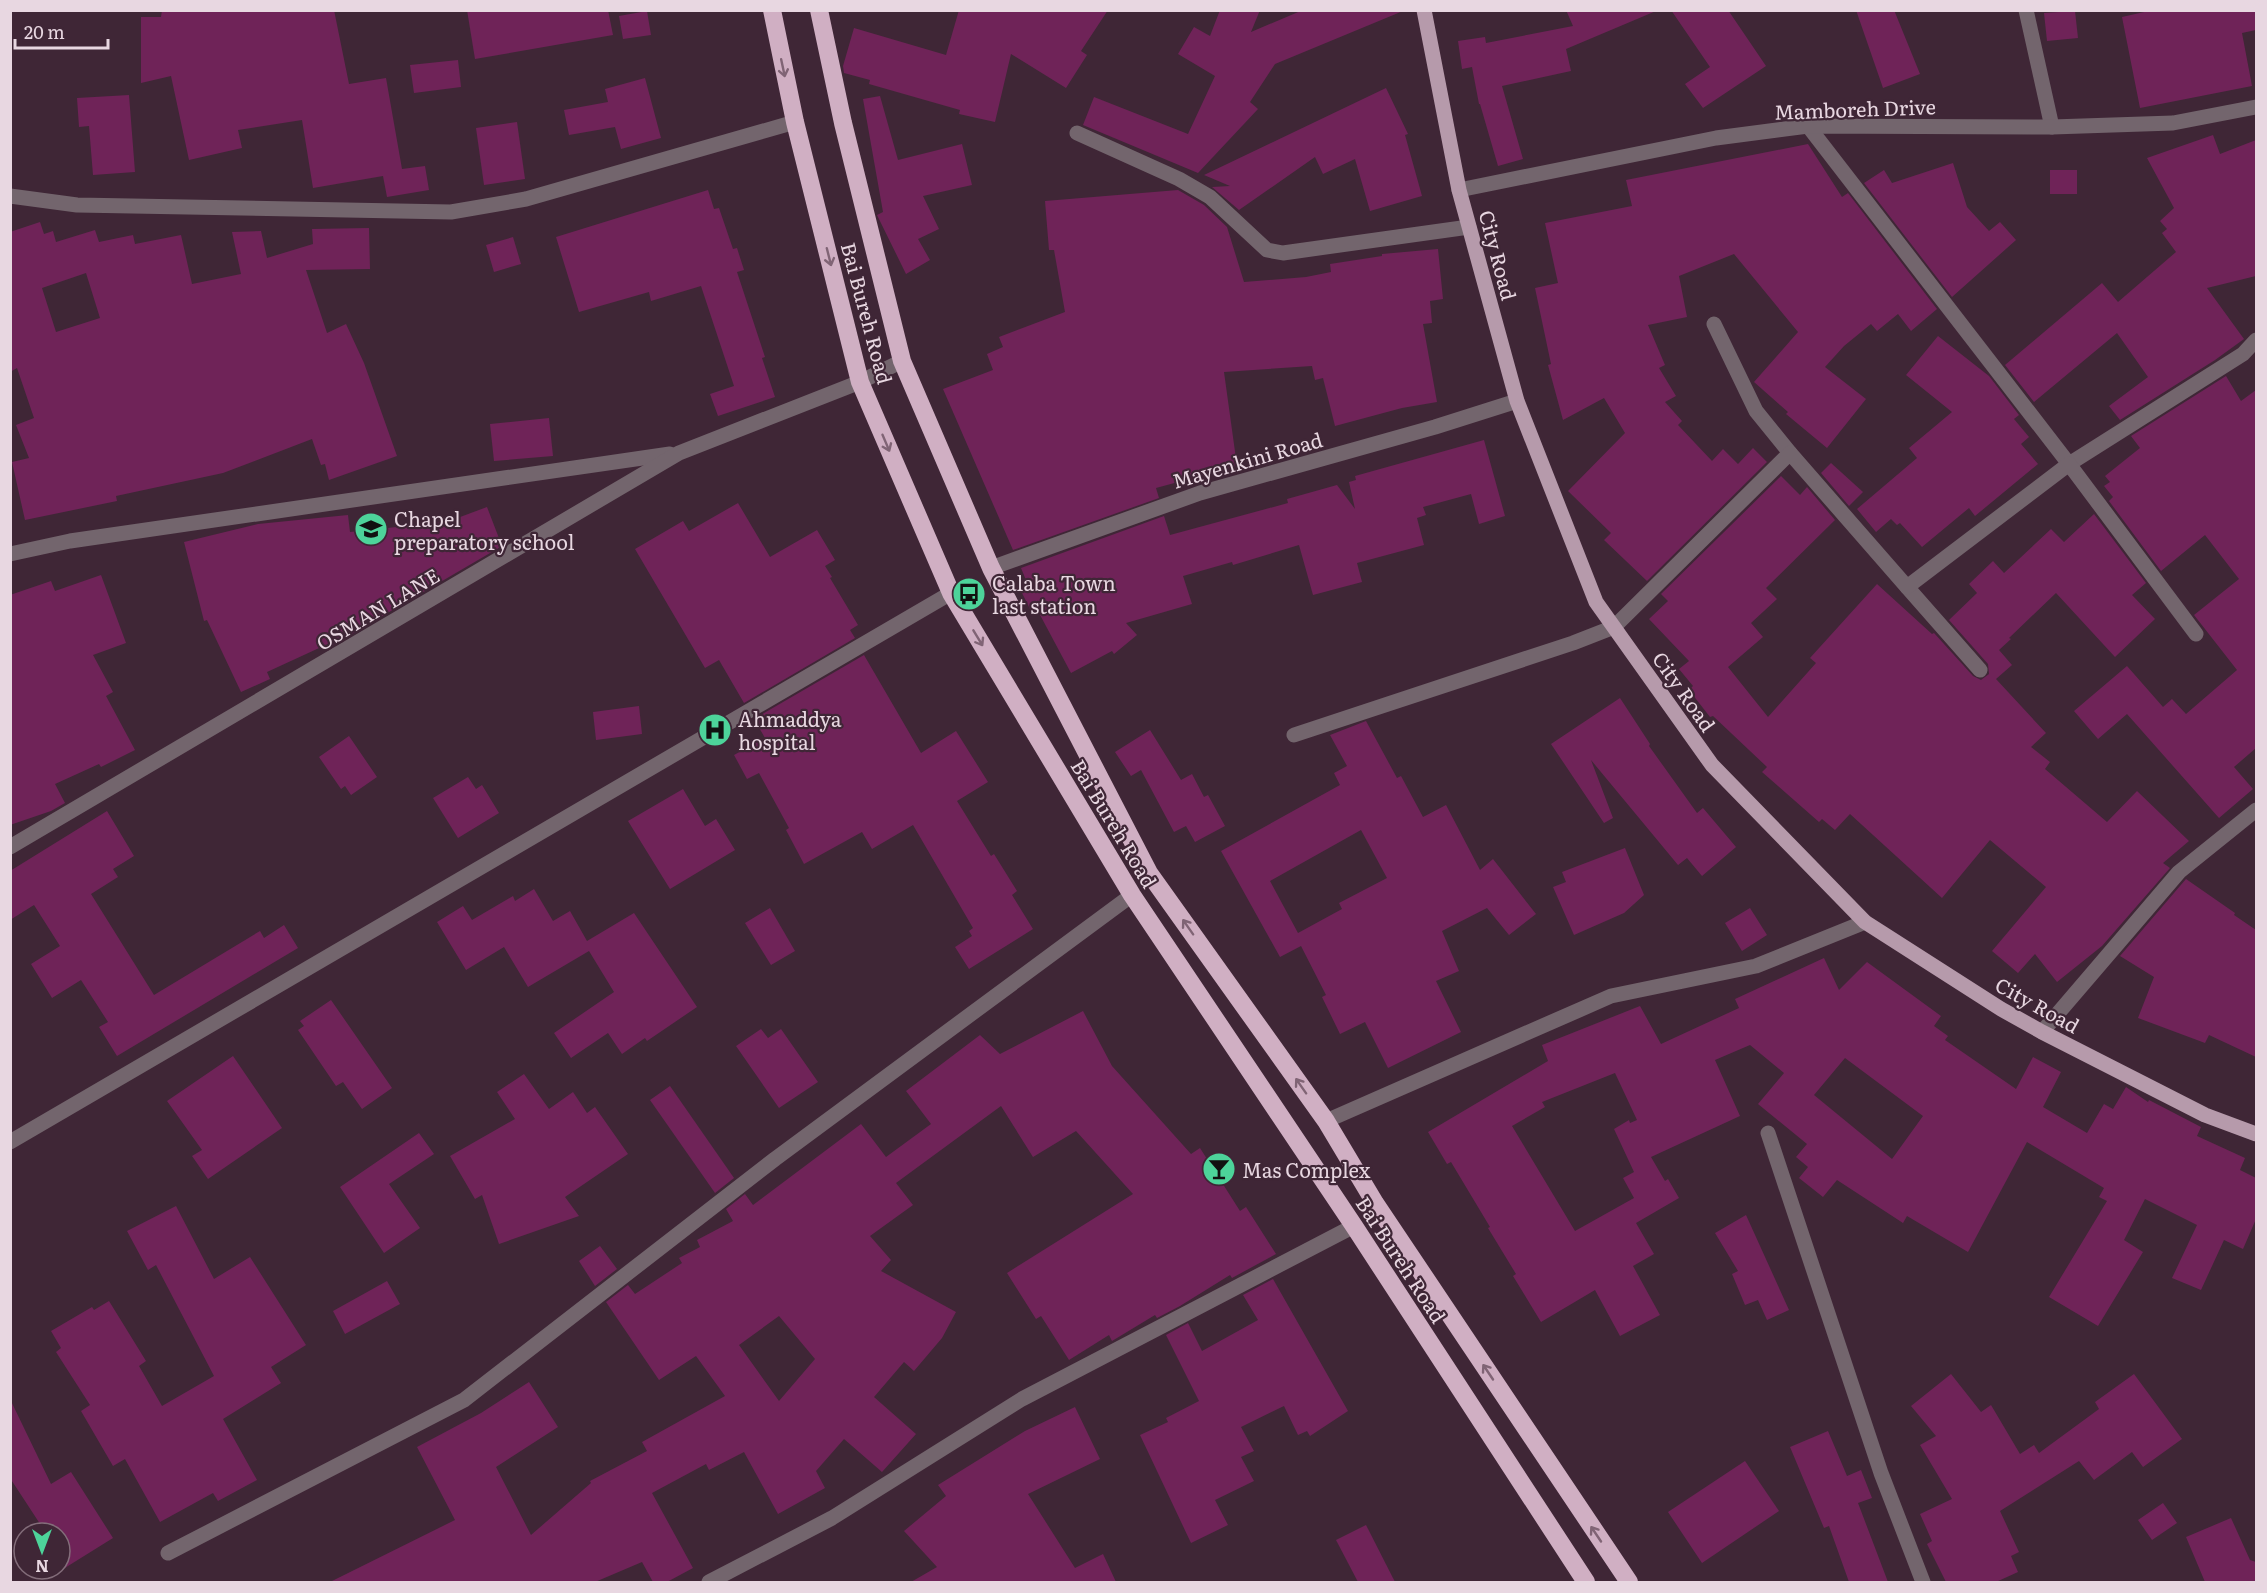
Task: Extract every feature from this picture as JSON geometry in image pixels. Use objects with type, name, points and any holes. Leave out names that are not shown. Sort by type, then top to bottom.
[{"type":"highway","name":"Bai Bureh Road","points":[[772,10],[795,122],[860,382],[951,593],[1132,896],[1354,1226],[1586,1582]]},
{"type":"highway","name":"Bai Bureh Road","points":[[819,10],[843,123],[902,361],[991,568],[1149,873],[1326,1121],[1375,1203],[1629,1582]]},
{"type":"main road","name":"City Road","points":[[1424,10],[1459,190],[1517,401],[1596,602],[1712,765],[1865,921],[2001,1009],[2042,1032],[2205,1115],[2256,1134]]},
{"type":"street","points":[[2026,10],[2052,127]]},
{"type":"street","name":"Mamboreh Drive","points":[[1459,190],[1716,138],[1808,126],[2052,127],[2173,123],[2256,107]]},
{"type":"street","points":[[10,196],[77,206],[451,212],[526,199],[795,122]]},
{"type":"street","points":[[1808,126],[2069,464],[2196,634]]},
{"type":"street","points":[[1077,132],[1179,179],[1210,197],[1267,250],[1283,253],[1470,227]]},
{"type":"street","points":[[1714,324],[1756,411],[1980,670]]},
{"type":"street","points":[[1907,587],[2069,464],[2243,354],[2255,344]]},
{"type":"street","name":"OSMAN LANE","points":[[10,847],[679,453],[860,382],[902,361]]},
{"type":"street","name":"Mayenkini Road","points":[[991,568],[1200,493],[1436,427],[1517,401]]},
{"type":"street","points":[[10,554],[70,541],[679,453]]},
{"type":"street","points":[[1294,735],[1562,647],[1614,627],[1790,453]]},
{"type":"street","points":[[10,1142],[951,593]]},
{"type":"street","points":[[2042,1032],[2179,872],[2256,810]]},
{"type":"street","points":[[168,1553],[464,1400],[775,1159],[1132,896]]},
{"type":"street","points":[[1326,1121],[1611,996],[1756,966],[1865,921]]},
{"type":"street","points":[[1768,1133],[1881,1473],[1923,1582]]},
{"type":"street","points":[[709,1582],[832,1518],[1022,1399],[1354,1226]]},
{"type":"building","points":[[162,10],[334,10],[349,84],[386,78],[402,169],[425,166],[429,190],[387,197],[383,176],[313,188],[302,120],[238,130],[242,148],[189,160],[171,76],[141,83],[141,17],[161,17]]},
{"type":"building","points":[[467,10],[608,10],[613,35],[475,59]]},
{"type":"building","points":[[959,10],[1108,10],[1081,51],[1087,55],[1066,88],[1011,54],[995,122],[959,114],[960,110],[869,84],[870,80],[844,73],[843,66],[854,28],[946,55]]},
{"type":"building","points":[[1220,10],[1260,10],[1251,32],[1303,10],[1403,11],[1275,64],[1250,102],[1258,109],[1198,173],[1083,125],[1094,97],[1188,134],[1215,76],[1178,54],[1194,27],[1210,36]]},
{"type":"building","points":[[1566,10],[1656,11],[1566,49],[1571,71],[1502,86],[1523,159],[1498,166],[1479,104],[1472,67],[1462,69],[1458,41],[1485,37],[1486,43],[1573,26]]},
{"type":"building","points":[[1671,10],[1728,10],[1766,66],[1703,108],[1685,84],[1710,67]]},
{"type":"building","points":[[1856,10],[1894,10],[1920,74],[1883,88]]},
{"type":"building","points":[[2153,10],[2256,10],[2256,30],[2242,33],[2252,86],[2140,108],[2122,17]]},
{"type":"building","points":[[647,11],[651,35],[623,39],[619,16]]},
{"type":"building","points":[[2075,11],[2078,38],[2047,41],[2044,13]]},
{"type":"building","points":[[458,60],[461,87],[414,93],[410,65]]},
{"type":"building","points":[[645,78],[661,138],[621,149],[615,127],[569,135],[564,110],[608,102],[605,89]]},
{"type":"building","points":[[1386,88],[1408,134],[1405,135],[1422,196],[1370,211],[1355,159],[1323,174],[1315,157],[1239,210],[1212,187],[1230,186],[1204,175]]},
{"type":"building","points":[[129,95],[135,172],[93,175],[89,126],[79,127],[77,98]]},
{"type":"building","points":[[880,96],[898,160],[962,144],[972,185],[923,196],[939,229],[918,239],[930,260],[906,274],[877,215],[883,212],[863,99]]},
{"type":"building","points":[[517,122],[525,179],[484,185],[476,128]]},
{"type":"building","points":[[2213,135],[2220,154],[2256,140],[2256,276],[2207,288],[2244,339],[2120,420],[2109,406],[2148,377],[2117,333],[2034,402],[2005,365],[2102,283],[2118,302],[2176,252],[2162,233],[2167,229],[2160,221],[2174,208],[2147,158]]},
{"type":"building","points":[[1808,144],[1842,197],[1848,193],[1937,309],[1911,331],[1898,314],[1877,331],[1871,324],[1844,346],[1825,367],[1866,399],[1827,448],[1786,414],[1788,412],[1754,382],[1798,332],[1734,254],[1679,276],[1687,317],[1648,325],[1665,365],[1659,368],[1676,396],[1665,402],[1682,421],[1678,425],[1712,461],[1723,449],[1738,464],[1753,448],[1767,462],[1647,581],[1604,540],[1611,533],[1568,491],[1625,433],[1604,398],[1563,420],[1548,365],[1551,364],[1535,288],[1558,283],[1545,223],[1632,206],[1626,180]]},
{"type":"building","points":[[1953,163],[1967,207],[1989,231],[2000,222],[2016,240],[1952,297],[1864,183],[1884,170],[1892,183]]},
{"type":"building","points":[[2050,170],[2077,170],[2077,194],[2050,194]]},
{"type":"building","points":[[708,190],[714,209],[719,208],[733,249],[737,248],[744,270],[737,272],[765,357],[762,358],[775,397],[718,416],[710,394],[734,386],[701,286],[651,301],[649,292],[579,312],[556,237]]},
{"type":"building","points":[[1178,190],[1204,205],[1227,227],[1244,282],[1306,277],[1331,272],[1330,264],[1382,256],[1382,254],[1438,249],[1443,299],[1430,301],[1432,323],[1423,324],[1437,402],[1402,408],[1335,426],[1323,378],[1315,380],[1312,366],[1224,372],[1237,466],[1156,488],[1159,498],[1013,550],[943,389],[993,370],[987,354],[1003,347],[999,337],[1065,312],[1054,250],[1049,250],[1045,201]]},
{"type":"building","points":[[40,222],[44,234],[53,231],[56,242],[95,230],[99,242],[133,235],[135,244],[181,235],[192,284],[241,274],[232,232],[261,231],[267,258],[313,244],[312,229],[369,228],[370,269],[306,270],[327,333],[346,324],[364,363],[397,456],[329,480],[325,464],[321,465],[312,439],[223,473],[116,496],[117,501],[25,520],[12,462],[29,458],[16,425],[34,418],[17,368],[10,372],[10,232]],"holes":[[[86,273],[100,318],[56,332],[42,288]]]},
{"type":"building","points":[[513,237],[521,264],[494,272],[486,245]]},
{"type":"building","points":[[1938,336],[1989,376],[2019,415],[2014,419],[2029,437],[2021,444],[2038,464],[1975,516],[1969,508],[1922,547],[1900,523],[1897,525],[1891,519],[1876,532],[1857,509],[1917,458],[1909,448],[1952,412],[1906,375]]},
{"type":"building","points":[[2226,376],[2241,401],[2256,390],[2256,748],[2234,767],[2253,789],[2219,818],[2127,714],[2098,739],[2074,711],[2127,666],[2163,707],[2172,699],[2186,714],[2237,670],[2194,615],[2239,579],[2205,535],[2161,571],[2109,501],[2113,497],[2104,486],[2110,482],[2105,476],[2140,448],[2131,436]]},
{"type":"building","points":[[549,418],[553,456],[494,461],[490,424]]},
{"type":"building","points":[[1484,440],[1505,516],[1479,524],[1471,494],[1423,507],[1426,515],[1417,518],[1424,545],[1357,563],[1362,582],[1313,595],[1299,545],[1233,565],[1232,562],[1183,576],[1192,604],[1126,623],[1137,635],[1114,654],[1112,651],[1071,673],[1039,613],[1033,615],[1020,589],[1028,585],[1021,568],[1164,516],[1170,535],[1288,503],[1287,499],[1337,485],[1355,509],[1349,482],[1356,480],[1355,476]]},
{"type":"building","points":[[1831,463],[1863,492],[1849,506],[1821,473]]},
{"type":"building","points":[[1781,476],[1800,495],[1807,487],[1835,520],[1766,588],[1777,599],[1751,623],[1763,637],[1728,667],[1768,717],[1816,663],[1810,658],[1877,584],[1932,634],[1934,633],[1973,676],[1981,680],[1989,674],[1988,664],[1949,620],[1977,593],[1969,584],[1993,561],[2004,573],[2051,529],[2064,542],[2094,514],[2146,583],[2132,595],[2155,619],[2115,657],[2056,593],[1999,650],[2012,665],[1996,679],[2046,733],[2031,747],[2050,762],[2045,769],[2107,822],[2137,791],[2189,841],[2163,863],[2170,868],[2102,946],[2057,982],[2035,954],[2018,973],[1992,951],[2046,887],[1990,840],[1942,898],[1850,814],[1835,830],[1822,819],[1819,822],[1762,772],[1767,767],[1713,716],[1710,717],[1689,690],[1693,686],[1679,669],[1689,661],[1649,619],[1668,601],[1661,594]]},
{"type":"building","points":[[738,503],[770,557],[817,530],[835,560],[825,566],[832,577],[830,578],[858,625],[850,630],[855,638],[744,703],[719,660],[705,668],[635,549],[683,521],[689,531]]},
{"type":"building","points":[[487,507],[502,546],[331,646],[330,643],[267,672],[270,679],[241,692],[207,620],[204,621],[184,542],[258,524],[348,515],[350,532],[444,523]]},
{"type":"building","points":[[101,575],[126,643],[93,655],[113,692],[106,696],[135,750],[101,767],[99,764],[55,784],[65,803],[51,811],[10,825],[10,595],[51,581],[55,591]]},
{"type":"building","points":[[864,655],[921,753],[956,731],[988,782],[957,801],[991,856],[994,854],[1017,891],[1012,895],[1033,929],[969,969],[955,947],[972,936],[969,931],[973,928],[913,825],[872,849],[862,832],[804,864],[786,830],[789,828],[759,773],[747,779],[734,755],[765,738],[754,719]]},
{"type":"building","points":[[1620,698],[1650,744],[1649,746],[1697,813],[1703,808],[1736,847],[1702,876],[1687,858],[1678,865],[1591,760],[1613,818],[1604,823],[1551,744]]},
{"type":"building","points":[[639,706],[642,734],[596,740],[593,712]]},
{"type":"building","points":[[1366,721],[1397,778],[1401,776],[1423,817],[1446,805],[1480,870],[1493,859],[1536,914],[1509,935],[1487,908],[1442,931],[1459,971],[1436,981],[1461,1032],[1388,1068],[1365,1022],[1340,1034],[1322,997],[1326,995],[1301,946],[1280,957],[1221,851],[1340,785],[1334,773],[1347,766],[1330,735]],"holes":[[[1361,830],[1387,878],[1339,903],[1342,909],[1298,933],[1270,881]]]},
{"type":"building","points":[[1150,730],[1181,780],[1192,774],[1204,797],[1208,795],[1225,826],[1195,842],[1186,826],[1174,832],[1141,770],[1131,776],[1115,752]]},
{"type":"building","points":[[349,736],[377,777],[351,795],[345,786],[341,789],[319,757]]},
{"type":"building","points":[[468,777],[476,789],[482,785],[499,813],[458,838],[433,798]]},
{"type":"building","points":[[683,789],[705,826],[716,819],[735,850],[670,889],[628,821]]},
{"type":"building","points":[[107,811],[134,856],[113,869],[118,877],[91,894],[154,995],[260,931],[264,938],[284,925],[298,948],[117,1056],[99,1027],[108,1022],[81,980],[52,998],[31,964],[60,946],[34,905],[10,920],[10,871]]},
{"type":"building","points":[[1625,848],[1644,895],[1624,913],[1574,935],[1553,887],[1566,882],[1562,872]]},
{"type":"building","points":[[2186,879],[2256,930],[2256,1057],[2209,1035],[2205,1043],[2138,1018],[2154,977],[2120,956]]},
{"type":"building","points":[[534,889],[553,921],[570,911],[587,941],[634,913],[697,1007],[647,1041],[645,1038],[622,1054],[608,1033],[571,1058],[554,1033],[614,992],[589,951],[528,987],[504,947],[466,970],[437,922],[463,906],[472,920],[513,896],[515,901]]},
{"type":"building","points":[[770,908],[795,951],[771,965],[745,923]]},
{"type":"building","points":[[1750,908],[1767,935],[1742,951],[1725,923]]},
{"type":"building","points":[[1824,958],[1839,990],[1867,962],[1941,1016],[1934,1026],[1948,1036],[1945,1040],[2016,1089],[2033,1057],[2061,1072],[2043,1107],[2087,1133],[2104,1104],[2113,1109],[2126,1087],[2148,1102],[2149,1100],[2201,1127],[2197,1136],[2245,1158],[2240,1170],[2256,1178],[2256,1219],[2243,1249],[2224,1240],[2201,1290],[2172,1278],[2197,1225],[2145,1199],[2124,1240],[2143,1252],[2098,1326],[2049,1297],[2107,1201],[2099,1197],[2104,1188],[2027,1142],[1968,1252],[1907,1216],[1903,1223],[1837,1180],[1823,1197],[1799,1178],[1808,1167],[1796,1157],[1807,1144],[1758,1104],[1784,1073],[1750,1045],[1715,1060],[1740,1116],[1651,1157],[1665,1181],[1668,1179],[1679,1198],[1636,1223],[1654,1254],[1633,1266],[1660,1315],[1620,1336],[1595,1290],[1541,1322],[1513,1276],[1516,1274],[1488,1228],[1490,1227],[1451,1162],[1447,1164],[1428,1132],[1548,1061],[1542,1045],[1640,1006],[1661,1044],[1739,1008],[1735,999]],"holes":[[[1845,1058],[1923,1116],[1892,1159],[1814,1095]],[[1615,1073],[1637,1120],[1630,1123],[1629,1120],[1614,1129],[1634,1172],[1623,1178],[1634,1198],[1575,1231],[1512,1126],[1545,1107],[1542,1102]]]},
{"type":"building","points":[[331,1000],[392,1088],[362,1109],[343,1082],[336,1086],[298,1030],[304,1026],[300,1021]]},
{"type":"building","points":[[1083,1011],[1112,1066],[1191,1154],[1200,1148],[1240,1211],[1246,1207],[1276,1254],[1232,1278],[1230,1275],[1180,1306],[1157,1318],[1155,1315],[1112,1341],[1109,1335],[1069,1360],[1041,1316],[1036,1319],[1007,1273],[1133,1194],[1076,1131],[1033,1157],[1001,1106],[896,1183],[913,1205],[870,1236],[891,1260],[881,1271],[956,1312],[942,1338],[914,1371],[904,1362],[874,1397],[916,1434],[882,1472],[844,1439],[816,1471],[825,1488],[778,1514],[744,1452],[709,1470],[706,1464],[652,1493],[693,1568],[667,1582],[653,1582],[642,1562],[595,1582],[330,1582],[455,1520],[417,1447],[481,1413],[529,1382],[558,1427],[496,1467],[531,1535],[591,1483],[590,1481],[647,1451],[642,1442],[725,1396],[696,1356],[659,1380],[606,1302],[628,1285],[635,1294],[682,1263],[679,1258],[700,1247],[697,1240],[733,1221],[726,1209],[745,1194],[753,1205],[861,1124],[886,1157],[931,1124],[906,1091],[980,1035],[1000,1054]],"holes":[[[779,1316],[815,1359],[779,1401],[739,1345]]]},
{"type":"building","points":[[761,1029],[768,1038],[781,1029],[818,1082],[779,1108],[736,1046]]},
{"type":"building","points":[[233,1056],[282,1128],[208,1179],[192,1156],[202,1150],[167,1101]]},
{"type":"building","points":[[524,1074],[549,1109],[573,1092],[587,1113],[595,1107],[628,1154],[565,1197],[579,1216],[499,1244],[482,1195],[475,1199],[450,1156],[515,1119],[497,1092]]},
{"type":"building","points":[[670,1086],[734,1178],[715,1193],[650,1100]]},
{"type":"building","points":[[419,1133],[434,1154],[389,1184],[420,1228],[384,1253],[340,1187]]},
{"type":"building","points":[[176,1206],[214,1279],[250,1257],[306,1345],[271,1367],[281,1383],[223,1419],[257,1480],[218,1501],[213,1493],[160,1522],[125,1459],[113,1466],[81,1411],[90,1405],[56,1352],[61,1348],[51,1331],[92,1307],[94,1310],[109,1301],[146,1361],[139,1366],[162,1406],[214,1376],[156,1265],[148,1270],[127,1231]]},
{"type":"building","points":[[1746,1215],[1789,1310],[1767,1320],[1758,1300],[1745,1305],[1732,1274],[1738,1271],[1715,1233]]},
{"type":"building","points":[[600,1246],[617,1269],[595,1286],[579,1261]]},
{"type":"building","points":[[1273,1279],[1348,1411],[1310,1436],[1307,1431],[1298,1435],[1284,1406],[1241,1427],[1254,1451],[1241,1457],[1254,1481],[1215,1500],[1228,1525],[1191,1543],[1140,1435],[1168,1422],[1166,1418],[1199,1401],[1166,1335],[1188,1323],[1202,1351],[1258,1320],[1243,1295]]},
{"type":"building","points":[[387,1281],[400,1304],[345,1334],[333,1311]]},
{"type":"building","points":[[1951,1374],[1981,1412],[1991,1405],[2020,1454],[2034,1445],[2039,1453],[2099,1409],[2095,1402],[2134,1374],[2182,1439],[2143,1467],[2132,1452],[2094,1480],[2079,1461],[2000,1511],[2019,1552],[2011,1556],[2018,1572],[1996,1582],[1946,1582],[1927,1544],[1932,1541],[1920,1514],[1952,1499],[1920,1445],[1936,1436],[1911,1406]]},
{"type":"building","points":[[10,1399],[51,1484],[71,1472],[113,1538],[72,1564],[72,1521],[38,1521],[10,1478]]},
{"type":"building","points":[[1075,1407],[1100,1459],[1028,1494],[1075,1568],[1103,1554],[1116,1582],[911,1582],[937,1567],[904,1531],[946,1496],[938,1485],[1025,1431]]},
{"type":"building","points":[[1828,1431],[1847,1476],[1861,1470],[1872,1498],[1858,1503],[1888,1582],[1849,1582],[1829,1526],[1824,1528],[1790,1447]]},
{"type":"building","points":[[1745,1461],[1779,1511],[1702,1563],[1668,1512]]},
{"type":"building","points":[[2163,1503],[2177,1523],[2152,1540],[2138,1520]]},
{"type":"building","points":[[2231,1518],[2250,1560],[2256,1562],[2256,1582],[2205,1582],[2186,1537]]},
{"type":"building","points":[[1366,1525],[1395,1582],[1358,1582],[1336,1540]]},
{"type":"place","name":"Chapel preparatory school","points":[[371,529]]},
{"type":"place","name":"Calaba Town last station","points":[[969,594]]},
{"type":"place","name":"Ahmaddya hospital","points":[[715,730]]},
{"type":"place","name":"Mas Complex","points":[[1219,1169]]}]
